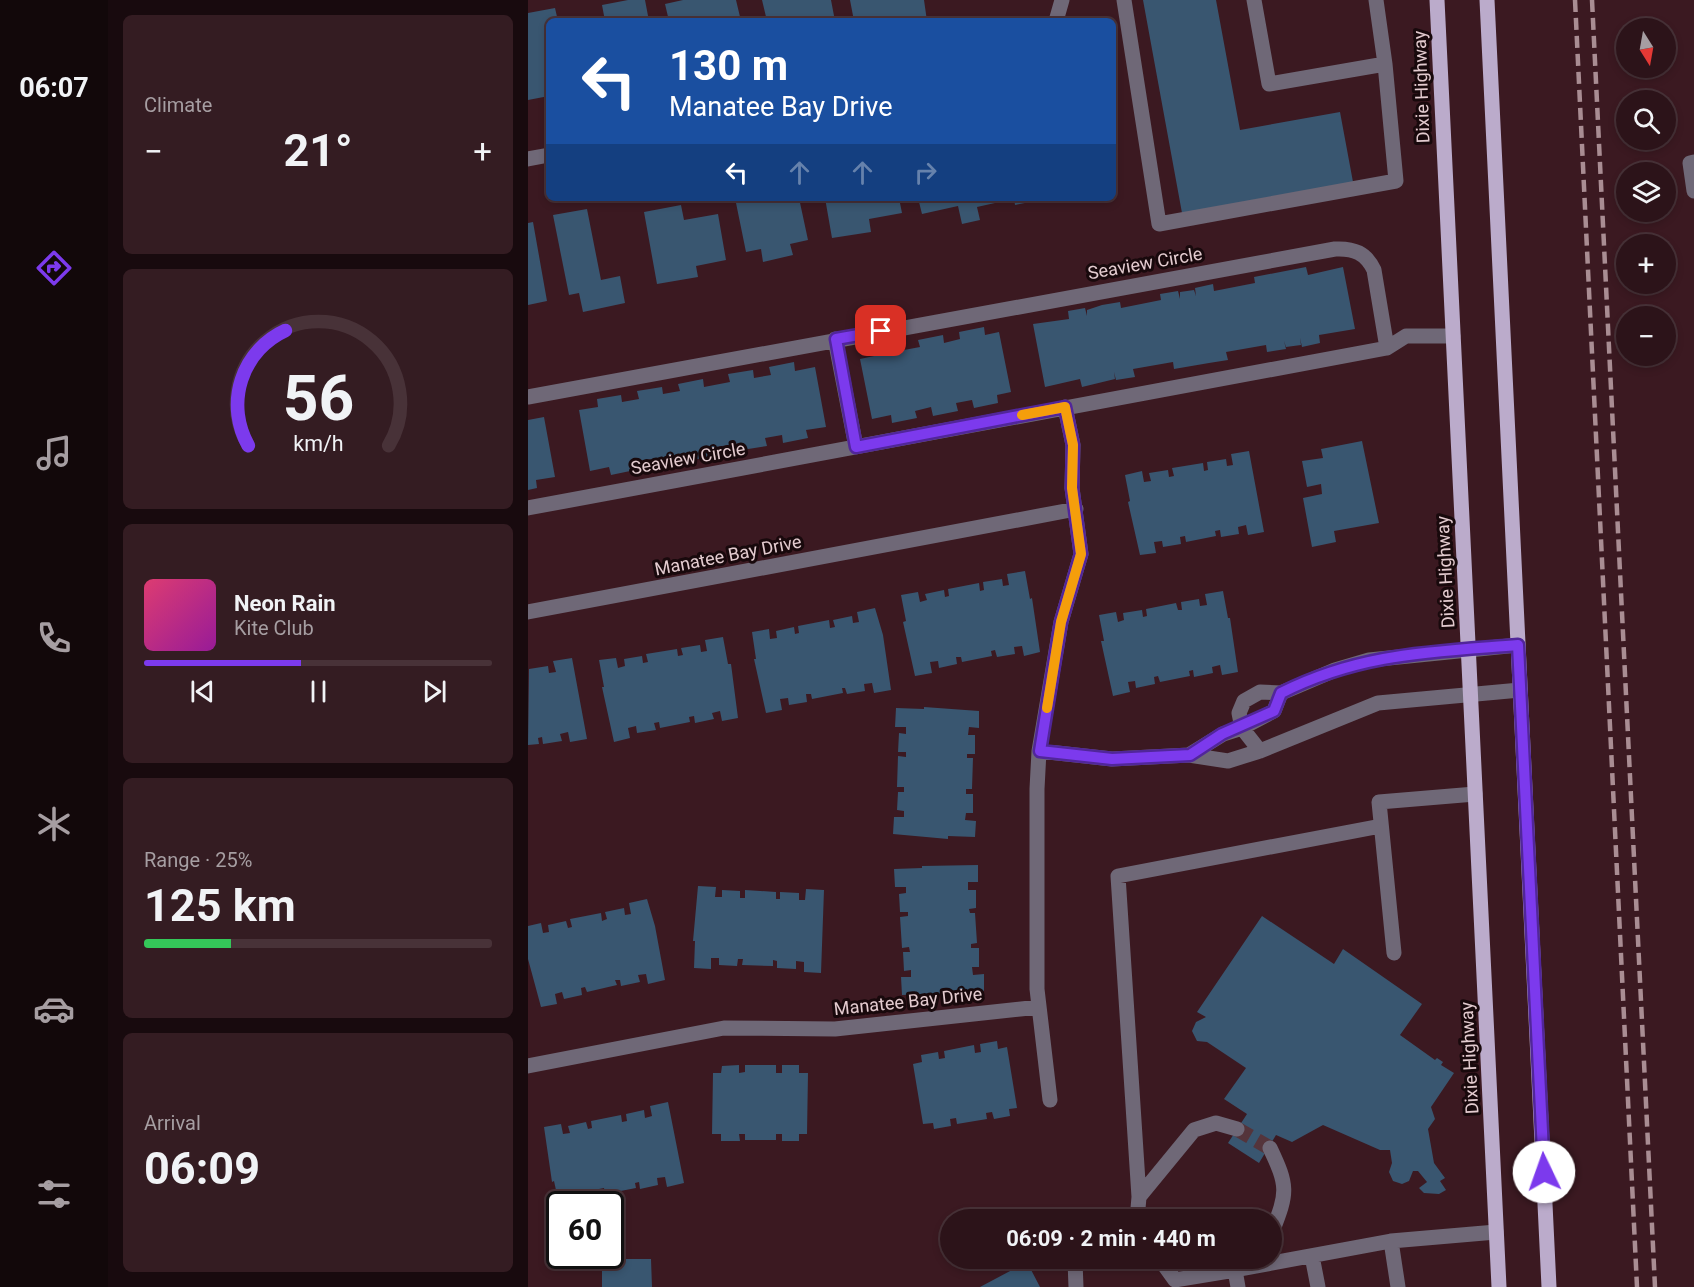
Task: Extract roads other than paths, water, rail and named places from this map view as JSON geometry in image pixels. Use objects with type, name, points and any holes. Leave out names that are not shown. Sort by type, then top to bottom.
[{"type":"main road","name":"Dixie Highway","points":[[1437,0],[1499,1287]]},
{"type":"main road","points":[[1487,0],[1549,1287]]},
{"type":"street","points":[[1057,18],[1062,0]]},
{"type":"street","points":[[1124,0],[1159,224],[1396,181],[1385,64],[1376,0]]},
{"type":"street","points":[[1254,0],[1269,84],[1385,64]]},
{"type":"street","points":[[528,159],[546,156]]},
{"type":"street","points":[[1694,162],[1690,163],[1694,191]]},
{"type":"street","name":"Seaview Circle","points":[[528,397],[836,339],[1347,248],[1369,259],[1374,270],[1387,348]]},
{"type":"street","name":"Seaview Circle","points":[[528,508],[1387,348],[1406,336],[1454,336]]},
{"type":"street","points":[[836,339],[856,447]]},
{"type":"street","points":[[1050,1101],[1037,989],[1037,789],[1040,751],[1061,622],[1081,554],[1072,488],[1073,445],[1065,407]]},
{"type":"street","name":"Manatee Bay Drive","points":[[528,612],[1076,509]]},
{"type":"street","points":[[1260,752],[1242,728],[1239,713],[1244,701],[1260,692],[1281,693],[1335,670],[1369,660],[1518,645]]},
{"type":"street","points":[[1040,751],[1112,759],[1190,755],[1228,761],[1260,752],[1378,703],[1520,690]]},
{"type":"street","points":[[1190,755],[1222,734],[1242,728],[1274,711],[1281,693]]},
{"type":"street","points":[[1394,953],[1379,802],[1475,794]]},
{"type":"street","points":[[1138,1209],[1118,876],[1381,826]]},
{"type":"street","name":"Manatee Bay Drive","points":[[528,1066],[723,1028],[835,1029],[1039,1007]]},
{"type":"street","points":[[1139,1197],[1194,1130],[1216,1124],[1237,1129]]},
{"type":"street","points":[[1270,1148],[1285,1179],[1281,1209]]},
{"type":"street","points":[[1282,1259],[1390,1241],[1497,1232]]},
{"type":"street","points":[[1390,1241],[1398,1287]]},
{"type":"street","points":[[1312,1256],[1317,1287]]},
{"type":"street","points":[[1075,1269],[1076,1287]]},
{"type":"street","points":[[1166,1269],[1173,1283],[1238,1269]]},
{"type":"street","points":[[1235,1270],[1238,1287]]},
{"type":"tunnel","points":[[1237,1129],[1270,1148]]},
{"type":"railway","points":[[1575,0],[1637,1287]]},
{"type":"railway","points":[[1592,0],[1655,1287]]}]
